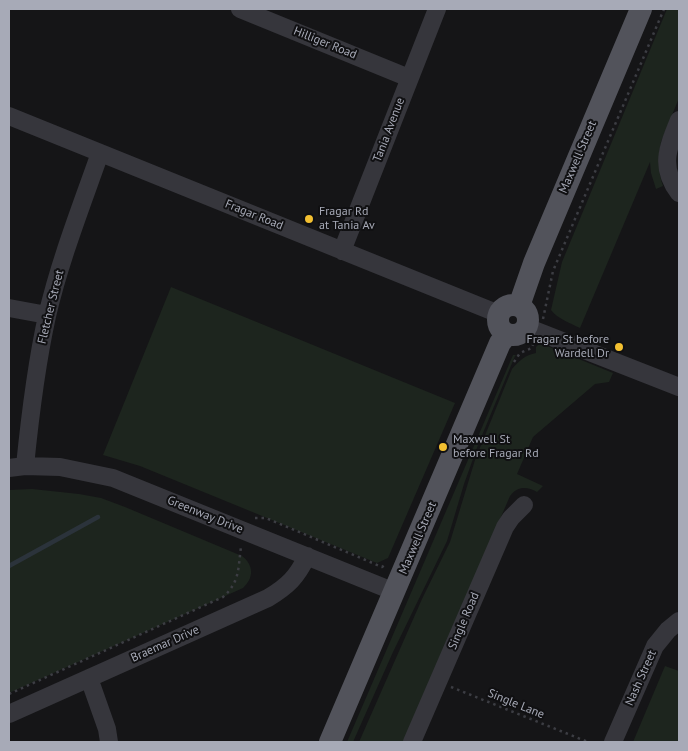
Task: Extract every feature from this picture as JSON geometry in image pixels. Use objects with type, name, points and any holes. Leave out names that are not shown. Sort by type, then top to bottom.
[{"type":"main road","name":"Maxwell Street","points":[[330,742],[500,343],[516,326],[534,262],[641,9]]},
{"type":"street","name":"Hilliger Road","points":[[240,9],[409,78]]},
{"type":"street","name":"Tania Avenue","points":[[342,251],[437,9]]},
{"type":"street","name":"Fragar Road","points":[[9,116],[342,251],[516,326],[679,387]]},
{"type":"street","points":[[679,120],[667,158],[670,178],[679,193]]},
{"type":"street","name":"Fletcher Street","points":[[17,467],[47,315],[64,258],[100,153]]},
{"type":"street","points":[[9,308],[47,315]]},
{"type":"street","name":"Greenway Drive","points":[[17,467],[60,467],[112,478],[395,592]]},
{"type":"street","name":"Single Road","points":[[412,742],[505,527],[524,505]]},
{"type":"street","name":"Braemar Drive","points":[[9,714],[268,598],[282,590],[293,580],[307,556]]},
{"type":"street","name":"Nash Street","points":[[613,742],[655,646],[668,630],[679,621]]},
{"type":"street","points":[[89,678],[107,729],[109,742]]},
{"type":"path","points":[[544,313],[553,271],[664,9]]},
{"type":"path","points":[[514,362],[520,353],[516,326]]},
{"type":"path","points":[[252,520],[266,518],[382,567],[387,563]]},
{"type":"path","points":[[9,694],[223,597],[232,590],[237,578],[241,545]]},
{"type":"path","name":"Single Lane","points":[[438,682],[588,742]]},
{"type":"shaded area","points":[[667,9],[679,9],[679,98],[661,142],[659,153],[660,175],[663,186],[656,189],[650,162],[580,328],[561,318],[551,310],[562,262]]},
{"type":"shaded area","points":[[171,287],[455,403],[388,558],[377,563],[140,466],[103,455]]},
{"type":"shaded area","points":[[539,344],[613,373],[609,382],[595,384],[533,437],[517,474],[543,486],[537,492],[522,488],[516,490],[510,496],[404,742],[359,742],[422,599],[450,542],[475,460],[512,369],[522,359],[536,353],[536,347]]},
{"type":"shaded area","points":[[513,355],[516,355],[478,445],[464,484],[447,541],[393,652],[353,742],[347,742]]},
{"type":"shaded area","points":[[32,489],[101,498],[125,507],[242,556],[249,563],[251,576],[243,588],[9,693],[9,490]]},
{"type":"shaded area","points":[[665,666],[679,671],[679,742],[633,742]]},
{"type":"waterway","points":[[9,566],[98,517]]},
{"type":"place","name":"Fragar Rd at Tania Av","points":[[309,219]]},
{"type":"place","name":"Fragar St before Wardell Dr","points":[[619,347]]},
{"type":"place","name":"Maxwell St before Fragar Rd","points":[[443,447]]}]
